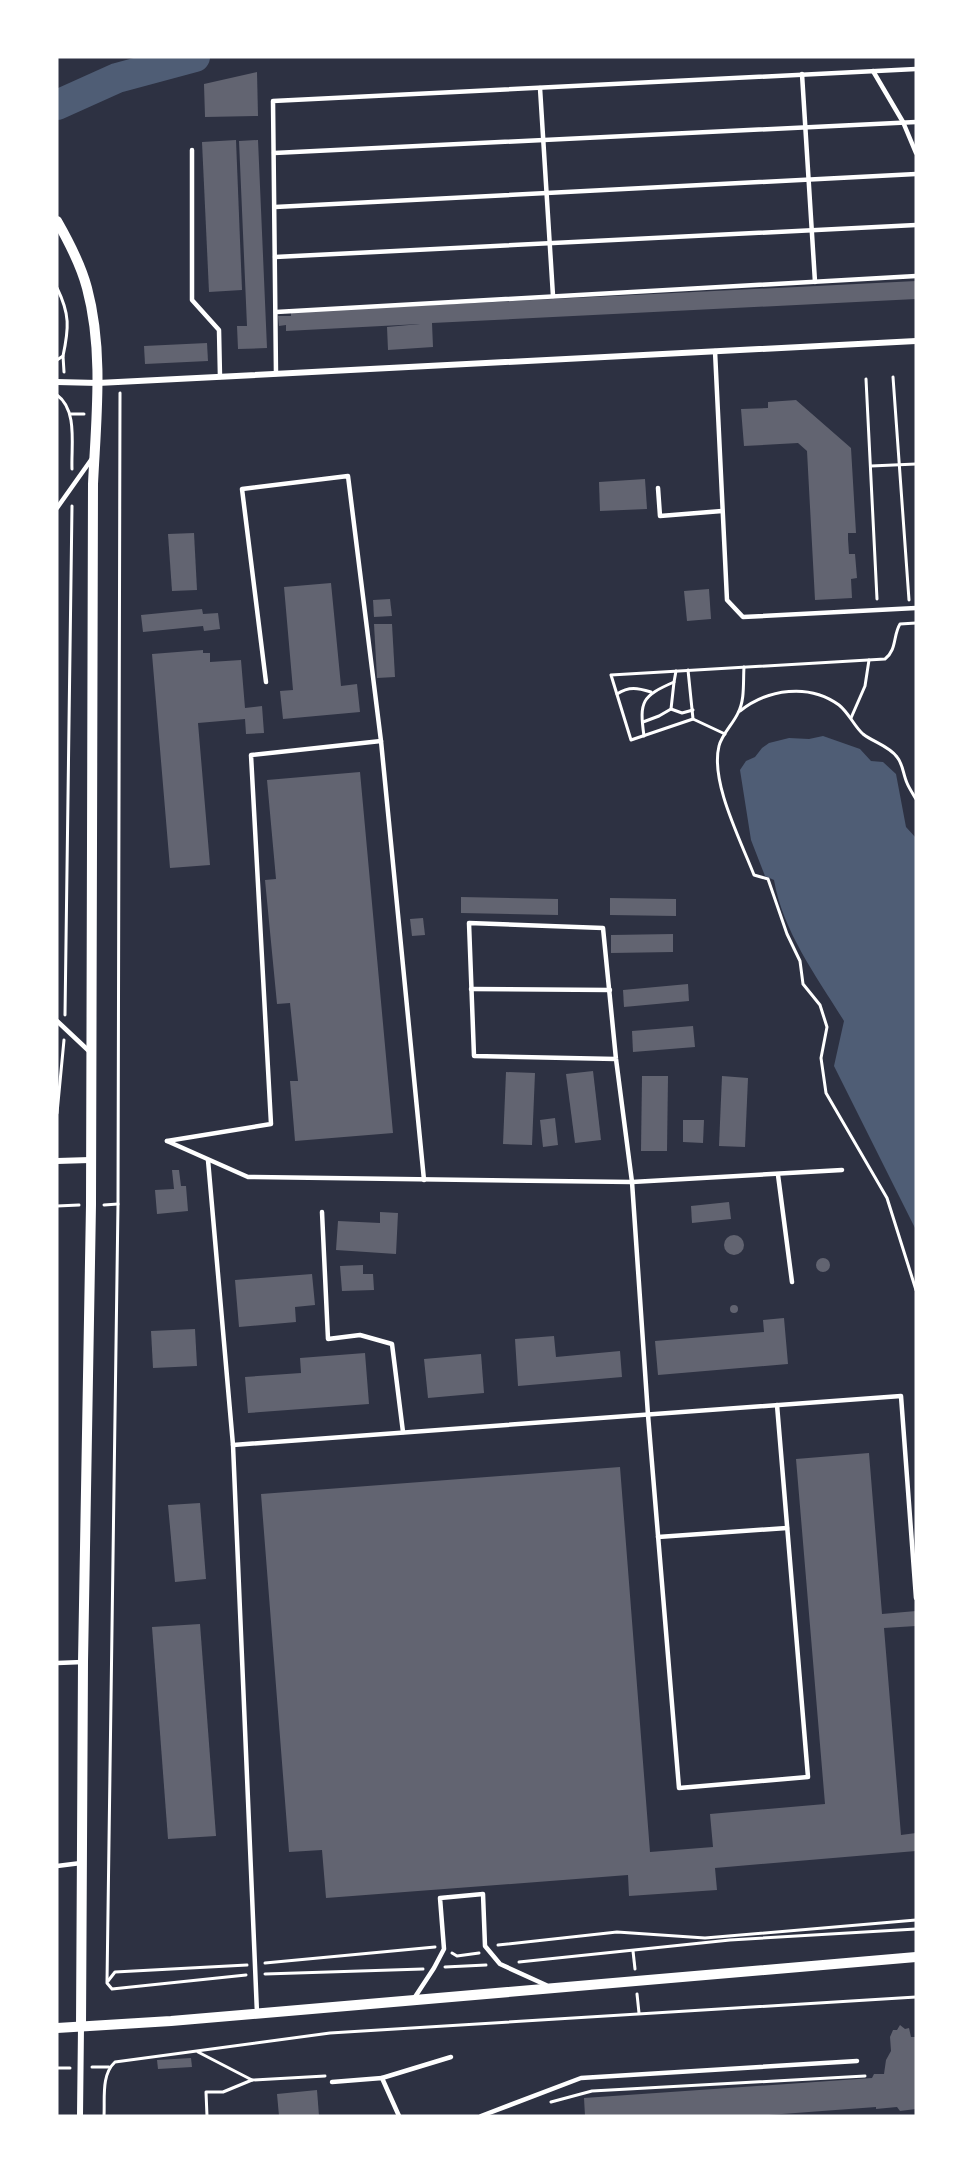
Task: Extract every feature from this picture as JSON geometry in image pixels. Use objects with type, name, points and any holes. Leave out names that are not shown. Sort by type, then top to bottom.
[{"type":"street","points":[[57,221],[71,247],[87,287],[94,325],[98,383],[94,455],[91,1052],[80,2116]]},
{"type":"street","points":[[57,382],[121,382],[916,341]]},
{"type":"street","points":[[57,1161],[90,1160]]},
{"type":"street","points":[[57,2028],[916,1957]]},
{"type":"lane","points":[[276,374],[273,101],[916,69]]},
{"type":"lane","points":[[873,71],[903,122],[916,153]]},
{"type":"lane","points":[[802,74],[815,282]]},
{"type":"lane","points":[[540,88],[554,296]]},
{"type":"lane","points":[[274,153],[916,122]]},
{"type":"lane","points":[[192,150],[192,300],[219,330],[220,377]]},
{"type":"lane","points":[[275,207],[916,174]]},
{"type":"lane","points":[[275,257],[916,225]]},
{"type":"lane","points":[[276,312],[916,276]]},
{"type":"lane","points":[[715,351],[727,600],[743,617],[916,608]]},
{"type":"lane","points":[[57,508],[94,455]]},
{"type":"lane","points":[[266,682],[242,489],[348,476],[381,741],[424,1180]]},
{"type":"lane","points":[[658,488],[660,516],[723,511]]},
{"type":"lane","points":[[381,741],[251,755],[271,1125],[167,1141],[248,1177],[632,1182],[842,1170]]},
{"type":"lane","points":[[616,1059],[474,1056],[469,923],[603,928],[616,1059],[632,1182],[648,1414],[679,1788],[808,1777],[777,1405]]},
{"type":"lane","points":[[471,989],[610,990]]},
{"type":"lane","points":[[57,1021],[91,1052]]},
{"type":"lane","points":[[208,1160],[234,1445],[258,2013]]},
{"type":"lane","points":[[778,1175],[792,1282]]},
{"type":"lane","points":[[322,1212],[328,1339],[360,1335],[392,1344],[403,1432]]},
{"type":"lane","points":[[234,1445],[901,1396],[916,1598]]},
{"type":"lane","points":[[658,1537],[787,1528]]},
{"type":"lane","points":[[57,1663],[83,1662]]},
{"type":"lane","points":[[57,1866],[82,1863]]},
{"type":"lane","points":[[413,2000],[444,1949],[440,1898],[483,1894],[485,1947],[500,1964],[551,1988]]},
{"type":"lane","points":[[332,2082],[382,2078],[451,2057]]},
{"type":"lane","points":[[481,2116],[581,2078],[857,2061]]},
{"type":"lane","points":[[382,2078],[399,2116]]},
{"type":"path","points":[[57,288],[65,304],[69,331],[63,356],[57,360]]},
{"type":"path","points":[[893,377],[909,609]]},
{"type":"path","points":[[866,379],[878,610]]},
{"type":"path","points":[[121,382],[119,414],[118,1204],[107,1983],[112,1989],[242,1976]]},
{"type":"path","points":[[57,395],[64,400],[70,414],[72,486],[65,1028],[57,1113]]},
{"type":"path","points":[[871,466],[916,464]]},
{"type":"path","points":[[725,734],[693,719],[631,740],[611,675],[885,659],[891,655],[900,624],[916,623]]},
{"type":"path","points":[[851,718],[865,686],[869,660]]},
{"type":"path","points":[[739,712],[744,667]]},
{"type":"path","points":[[688,670],[693,719]]},
{"type":"path","points":[[671,709],[676,671]]},
{"type":"path","points":[[644,736],[641,712],[651,692],[674,682]]},
{"type":"path","points":[[617,694],[635,687],[651,692]]},
{"type":"path","points":[[916,799],[897,756],[866,736],[839,705],[817,694],[796,691],[775,693],[753,700],[739,712],[719,746],[718,766],[723,796],[754,875],[768,879],[787,934],[800,961],[803,984],[820,1005],[827,1027],[821,1058],[826,1093],[887,1198],[916,1290]]},
{"type":"path","points":[[671,709],[682,713],[693,710]]},
{"type":"path","points":[[642,722],[671,709]]},
{"type":"path","points":[[107,1983],[115,1972],[255,1964],[439,1947],[457,1956],[478,1954],[485,1947],[617,1932],[705,1938],[916,1920]]},
{"type":"path","points":[[273,1974],[500,1964],[730,1940],[916,1929]]},
{"type":"path","points":[[104,2116],[105,2080],[110,2067],[115,2062],[330,2033],[916,1997]]},
{"type":"path","points":[[197,2051],[252,2080]]},
{"type":"path","points":[[207,2116],[206,2092],[224,2092],[252,2080],[331,2076]]},
{"type":"path","points":[[546,2104],[592,2091],[865,2076]]},
{"type":"water","points":[[823,736],[860,749],[871,761],[883,762],[896,774],[906,827],[916,838],[916,1230],[834,1066],[844,1021],[802,954],[785,918],[774,880],[765,876],[751,840],[740,770],[746,761],[755,757],[769,743],[789,738],[809,739]]},
{"type":"building","points":[[257,72],[258,116],[205,117],[204,84]]},
{"type":"building","points":[[236,140],[242,290],[209,292],[202,142]]},
{"type":"building","points":[[258,140],[267,348],[238,349],[237,326],[247,326],[239,141]]},
{"type":"building","points":[[916,281],[916,299],[432,323],[433,347],[388,350],[387,327],[420,324],[286,331],[286,325],[279,326],[278,316],[291,316],[291,312]]},
{"type":"building","points":[[207,343],[208,361],[145,364],[144,346]]},
{"type":"building","points":[[796,400],[851,448],[856,533],[848,533],[848,539],[849,554],[855,554],[857,578],[851,579],[852,598],[815,600],[807,451],[798,443],[744,446],[741,409],[768,408],[768,402]]},
{"type":"building","points":[[645,479],[647,509],[600,511],[599,482]]},
{"type":"building","points":[[194,533],[197,590],[172,591],[168,534]]},
{"type":"building","points":[[331,583],[341,686],[357,684],[360,712],[283,719],[280,691],[293,690],[284,587]]},
{"type":"building","points":[[709,589],[711,619],[687,621],[684,591]]},
{"type":"building","points":[[390,599],[392,616],[374,617],[373,600]]},
{"type":"building","points":[[202,609],[203,614],[218,613],[220,629],[204,631],[203,626],[143,632],[141,615]]},
{"type":"building","points":[[374,624],[392,624],[395,677],[377,678]]},
{"type":"building","points":[[203,650],[203,653],[210,653],[210,662],[241,660],[245,708],[262,706],[264,733],[246,734],[245,719],[198,723],[210,865],[170,868],[152,654]]},
{"type":"building","points":[[360,772],[393,1133],[295,1141],[290,1081],[298,1081],[290,1003],[277,1004],[265,880],[276,879],[267,780]]},
{"type":"building","points":[[461,897],[558,899],[558,915],[461,913]]},
{"type":"building","points":[[610,898],[676,899],[676,916],[610,915]]},
{"type":"building","points":[[423,918],[425,935],[412,936],[410,919]]},
{"type":"building","points":[[673,934],[673,952],[611,953],[611,935]]},
{"type":"building","points":[[688,984],[689,1001],[624,1007],[623,990]]},
{"type":"building","points":[[693,1026],[695,1047],[633,1052],[632,1031]]},
{"type":"building","points":[[593,1071],[601,1140],[575,1143],[566,1074]]},
{"type":"building","points":[[506,1072],[535,1073],[532,1145],[503,1144]]},
{"type":"building","points":[[642,1076],[668,1076],[667,1151],[641,1151]]},
{"type":"building","points":[[722,1076],[748,1078],[745,1147],[719,1146]]},
{"type":"building","points":[[555,1118],[558,1145],[543,1147],[540,1120]]},
{"type":"building","points":[[683,1120],[704,1120],[703,1143],[683,1142]]},
{"type":"building","points":[[172,1170],[179,1170],[181,1186],[186,1186],[188,1211],[157,1214],[155,1190],[174,1189]]},
{"type":"building","points":[[729,1202],[731,1219],[692,1223],[691,1206]]},
{"type":"building","points":[[380,1212],[398,1213],[396,1254],[336,1250],[338,1221],[380,1223]]},
{"type":"building","points":[[734,1235],[741,1238],[744,1245],[741,1252],[734,1255],[727,1252],[724,1245],[727,1238]]},
{"type":"building","points":[[820,1258],[826,1258],[830,1265],[826,1272],[820,1272],[816,1268],[816,1262]]},
{"type":"building","points":[[363,1265],[363,1274],[373,1274],[374,1290],[342,1291],[340,1266]]},
{"type":"building","points":[[312,1274],[315,1305],[295,1307],[296,1322],[239,1327],[235,1280]]},
{"type":"building","points":[[734,1305],[738,1309],[734,1313],[730,1309]]},
{"type":"building","points":[[784,1318],[788,1364],[658,1375],[655,1341],[764,1332],[763,1320]]},
{"type":"building","points":[[195,1329],[197,1366],[153,1368],[151,1331]]},
{"type":"building","points":[[554,1336],[556,1357],[620,1351],[622,1377],[518,1386],[515,1339]]},
{"type":"building","points":[[365,1353],[369,1404],[248,1413],[245,1377],[301,1373],[300,1358]]},
{"type":"building","points":[[481,1354],[484,1393],[428,1398],[424,1359]]},
{"type":"building","points":[[869,1453],[882,1614],[916,1611],[916,1626],[884,1628],[901,1835],[916,1833],[916,1851],[715,1868],[717,1890],[629,1896],[628,1875],[326,1898],[322,1850],[289,1852],[261,1494],[620,1467],[650,1852],[713,1847],[710,1814],[825,1804],[796,1459]]},
{"type":"building","points":[[200,1503],[206,1579],[175,1582],[168,1505]]},
{"type":"building","points":[[200,1624],[216,1836],[168,1839],[152,1627]]},
{"type":"building","points":[[900,2025],[905,2029],[909,2028],[911,2037],[916,2037],[916,2109],[900,2111],[897,2107],[876,2109],[876,2107],[754,2116],[585,2116],[584,2098],[872,2078],[874,2074],[884,2074],[886,2060],[891,2051],[890,2037],[893,2030],[897,2030]]},
{"type":"building","points":[[191,2058],[192,2067],[158,2069],[157,2060]]},
{"type":"building","points":[[317,2090],[319,2116],[279,2116],[277,2094]]},
{"type":"waterway","points":[[57,105],[117,78],[195,57]]}]
